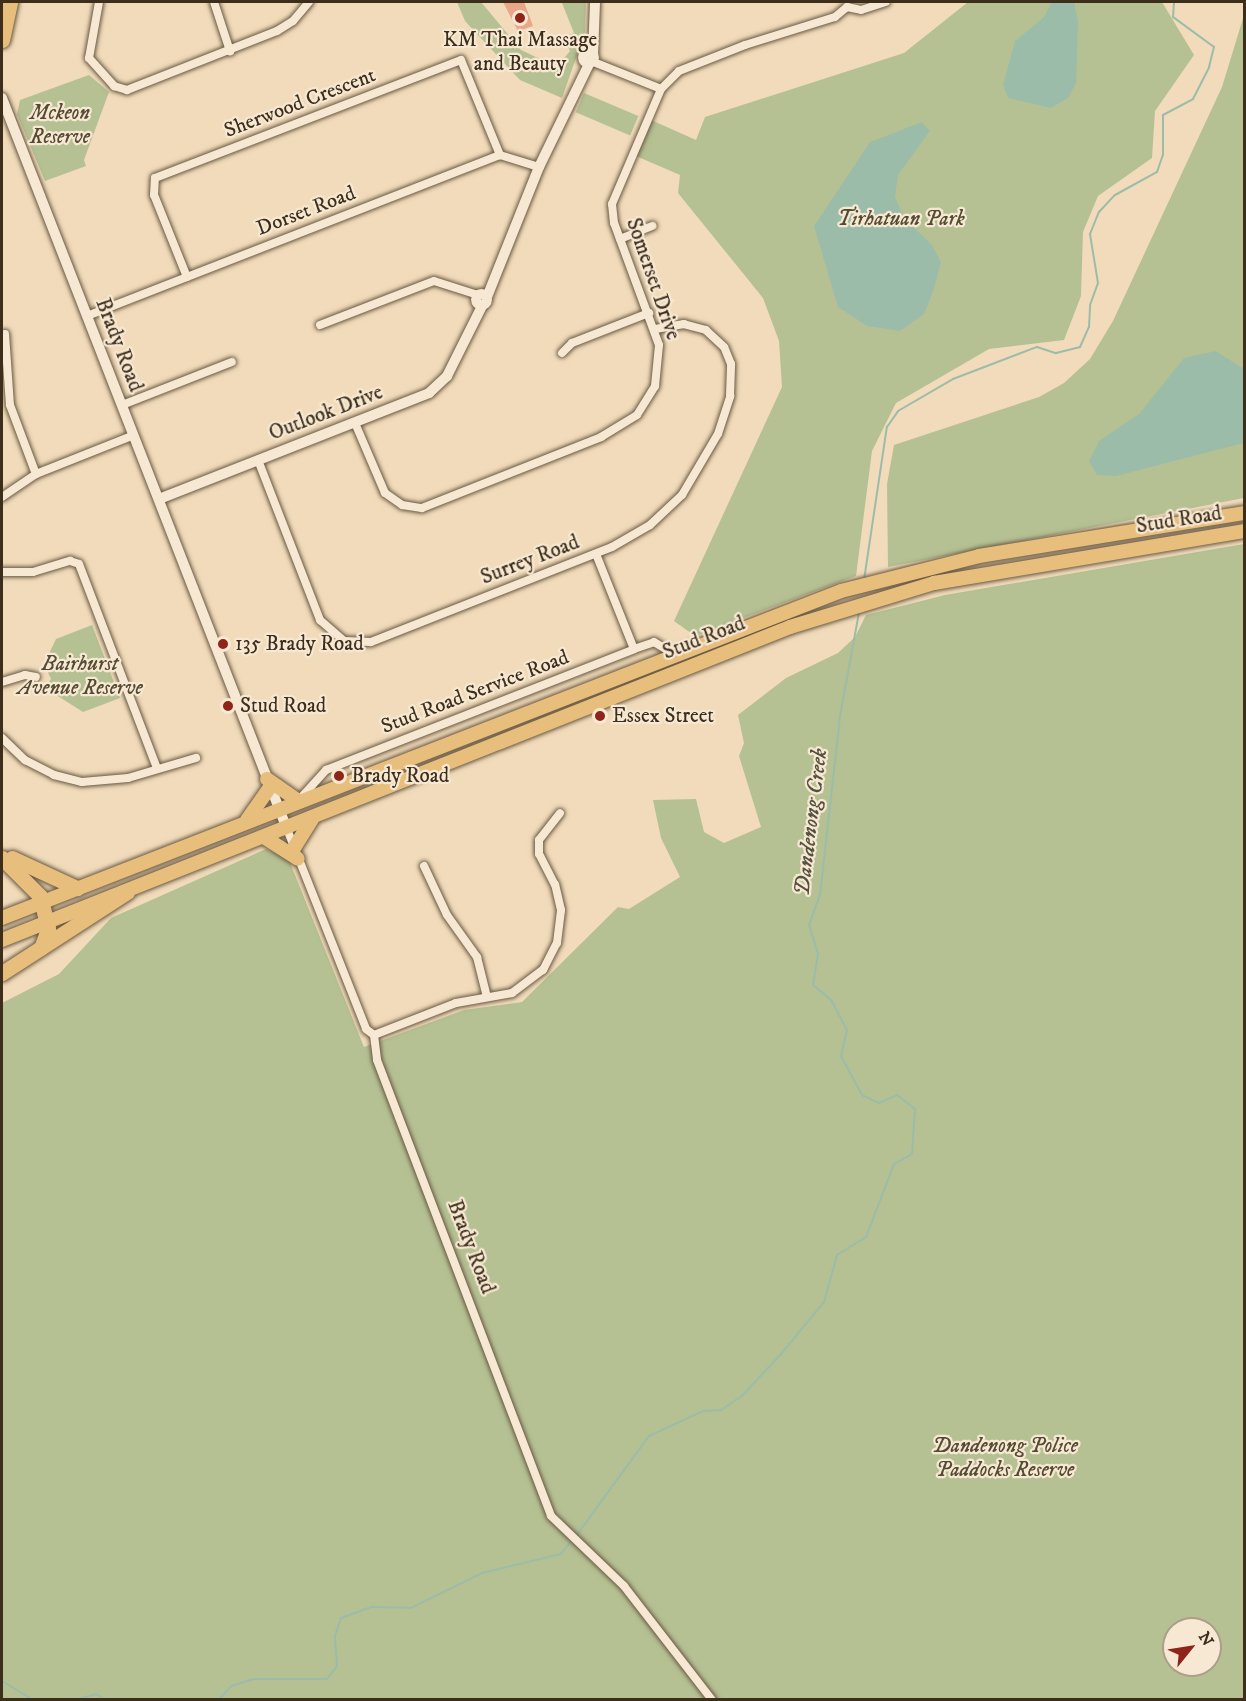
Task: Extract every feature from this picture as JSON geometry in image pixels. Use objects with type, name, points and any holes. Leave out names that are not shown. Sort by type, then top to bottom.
[{"type":"highway","points":[[2,40],[10,2]]},
{"type":"highway","name":"Stud Road","points":[[2,918],[674,654],[841,591],[979,556],[1245,513]]},
{"type":"highway","name":"Stud Road","points":[[2,940],[312,819],[506,738],[836,612],[986,573],[1245,531]]},
{"type":"highway","points":[[246,822],[269,783],[298,801]]},
{"type":"highway","points":[[264,837],[296,853],[312,819]]},
{"type":"highway","points":[[2,856],[77,888]]},
{"type":"highway","points":[[2,856],[34,885],[42,902],[48,937],[39,950]]},
{"type":"highway","points":[[2,973],[127,892]]},
{"type":"main road","name":"Outlook Drive","points":[[159,499],[355,423],[437,387],[472,322],[480,298],[589,58],[595,36],[595,2]]},
{"type":"main road","name":"Brady Road","points":[[2,98],[286,828]]},
{"type":"street","points":[[99,2],[89,58],[114,86],[135,88],[277,31],[293,21],[309,2]]},
{"type":"street","points":[[214,2],[230,51]]},
{"type":"street","name":"Somerset Drive","points":[[355,423],[385,493],[407,507],[429,507],[621,429],[637,415],[655,386],[659,366],[655,329],[620,239],[612,204],[661,89],[679,72],[835,17],[845,4],[861,10],[886,2]]},
{"type":"street","points":[[589,58],[661,89]]},
{"type":"street","name":"Sherwood Crescent","points":[[187,277],[152,187],[155,178],[461,60],[500,155]]},
{"type":"street","points":[[500,155],[539,167]]},
{"type":"street","name":"Dorset Road","points":[[87,316],[500,155]]},
{"type":"street","points":[[620,239],[653,226]]},
{"type":"street","points":[[320,325],[434,281],[480,298]]},
{"type":"street","points":[[562,353],[572,343],[649,313]]},
{"type":"street","name":"Surrey Road","points":[[258,460],[320,620],[344,641],[371,642],[596,554],[632,537],[671,508],[708,459],[726,412],[732,371],[720,341],[692,325],[655,329]]},
{"type":"street","points":[[5,334],[10,405],[36,474]]},
{"type":"street","points":[[122,405],[232,362]]},
{"type":"street","points":[[2,497],[36,474],[134,435]]},
{"type":"street","points":[[596,554],[634,649]]},
{"type":"street","points":[[2,572],[33,572],[70,561],[79,564],[157,768]]},
{"type":"street","name":"Stud Road Service Road","points":[[298,801],[326,770],[634,649],[654,642],[674,654]]},
{"type":"street","points":[[2,681],[25,675],[36,678]]},
{"type":"street","points":[[2,738],[25,760],[54,775],[82,782],[106,782],[196,758]]},
{"type":"street","points":[[374,1035],[449,1006],[526,986],[546,967],[556,948],[561,904],[538,845],[541,833],[560,813]]},
{"type":"street","name":"Brady Road","points":[[286,828],[366,1029],[374,1035],[377,1060],[557,1525],[628,1591],[712,1700]]},
{"type":"street","points":[[424,866],[447,915],[477,957],[487,997]]},
{"type":"green space","points":[[457,2],[481,2],[521,50],[557,67],[570,51],[564,37],[574,33],[562,3],[586,2],[585,32],[562,98],[520,80],[465,21]]},
{"type":"green space","name":"Tirhatuan Park","points":[[968,2],[1162,2],[1194,55],[1155,111],[1152,158],[1098,196],[1083,232],[1081,296],[1064,340],[989,349],[896,403],[872,451],[856,576],[695,636],[674,621],[782,387],[779,341],[763,298],[678,193],[680,175],[636,156],[651,120],[696,140],[705,117],[904,53]]},
{"type":"green space","points":[[1244,15],[1244,498],[888,567],[887,484],[894,445],[1039,397],[1064,383],[1090,359],[1113,321],[1222,87]]},
{"type":"green space","name":"Mckeon Reserve","points":[[89,75],[109,92],[84,160],[86,166],[45,181],[17,114],[20,100]]},
{"type":"green space","points":[[584,93],[638,116],[630,135],[576,112]]},
{"type":"green space","name":"Dandenong Police Paddocks Reserve","points":[[1244,544],[1244,1699],[2,1699],[2,1003],[59,974],[111,918],[266,849],[289,860],[364,1047],[464,1010],[522,1002],[618,907],[629,909],[680,877],[661,838],[653,800],[696,799],[704,832],[724,843],[761,827],[739,756],[744,743],[738,715],[786,678],[838,653],[855,637],[866,615],[945,595]]},
{"type":"green space","name":"Bairhurst Avenue Reserve","points":[[92,625],[120,698],[83,712],[45,688],[51,679],[44,664],[56,639]]},
{"type":"shaded area","points":[[1052,2],[1074,2],[1078,21],[1076,83],[1068,98],[1051,108],[1008,98],[1003,85],[1015,41],[1044,17]]},
{"type":"shaded area","points":[[922,122],[930,131],[898,175],[895,197],[904,218],[932,245],[941,262],[933,292],[924,314],[900,331],[867,326],[838,307],[814,226],[870,142]]},
{"type":"shaded area","points":[[1216,351],[1244,369],[1244,443],[1116,476],[1097,475],[1089,461],[1099,441],[1139,414],[1184,358]]},
{"type":"building","points":[[503,2],[524,2],[533,26],[518,31]]},
{"type":"waterway","name":"Dandenong Creek","points":[[864,580],[887,427],[898,411],[953,379],[1037,347],[1056,353],[1080,347],[1089,327],[1090,305],[1098,283],[1090,234],[1099,212],[1115,195],[1157,172],[1163,155],[1163,115],[1193,99],[1209,67],[1214,47],[1173,17],[1174,2]]},
{"type":"waterway","name":"Dandenong Creek","points":[[576,1536],[649,1436],[703,1411],[721,1410],[742,1396],[781,1354],[824,1302],[837,1255],[866,1237],[894,1164],[912,1154],[915,1109],[897,1095],[879,1103],[862,1095],[841,1056],[847,1030],[831,1000],[813,985],[818,954],[809,925],[820,895],[840,716],[859,612]]},
{"type":"waterway","name":"Dandenong Creek","points":[[219,1700],[231,1686],[254,1679],[327,1679],[337,1666],[335,1636],[341,1618],[372,1607],[411,1608],[482,1573],[561,1554],[572,1540]]},
{"type":"waterway","name":"Dandenong Creek","points":[[2,1681],[34,1700]]},
{"type":"waterway","name":"Dandenong Creek","points":[[75,1700],[96,1694],[107,1700]]},
{"type":"place","name":"KM Thai Massage and Beauty","points":[[520,18]]},
{"type":"place","name":"135 Brady Road","points":[[223,644]]},
{"type":"place","name":"Stud Road","points":[[228,706]]},
{"type":"place","name":"Essex Street","points":[[600,716]]},
{"type":"place","name":"Brady Road","points":[[339,776]]}]
